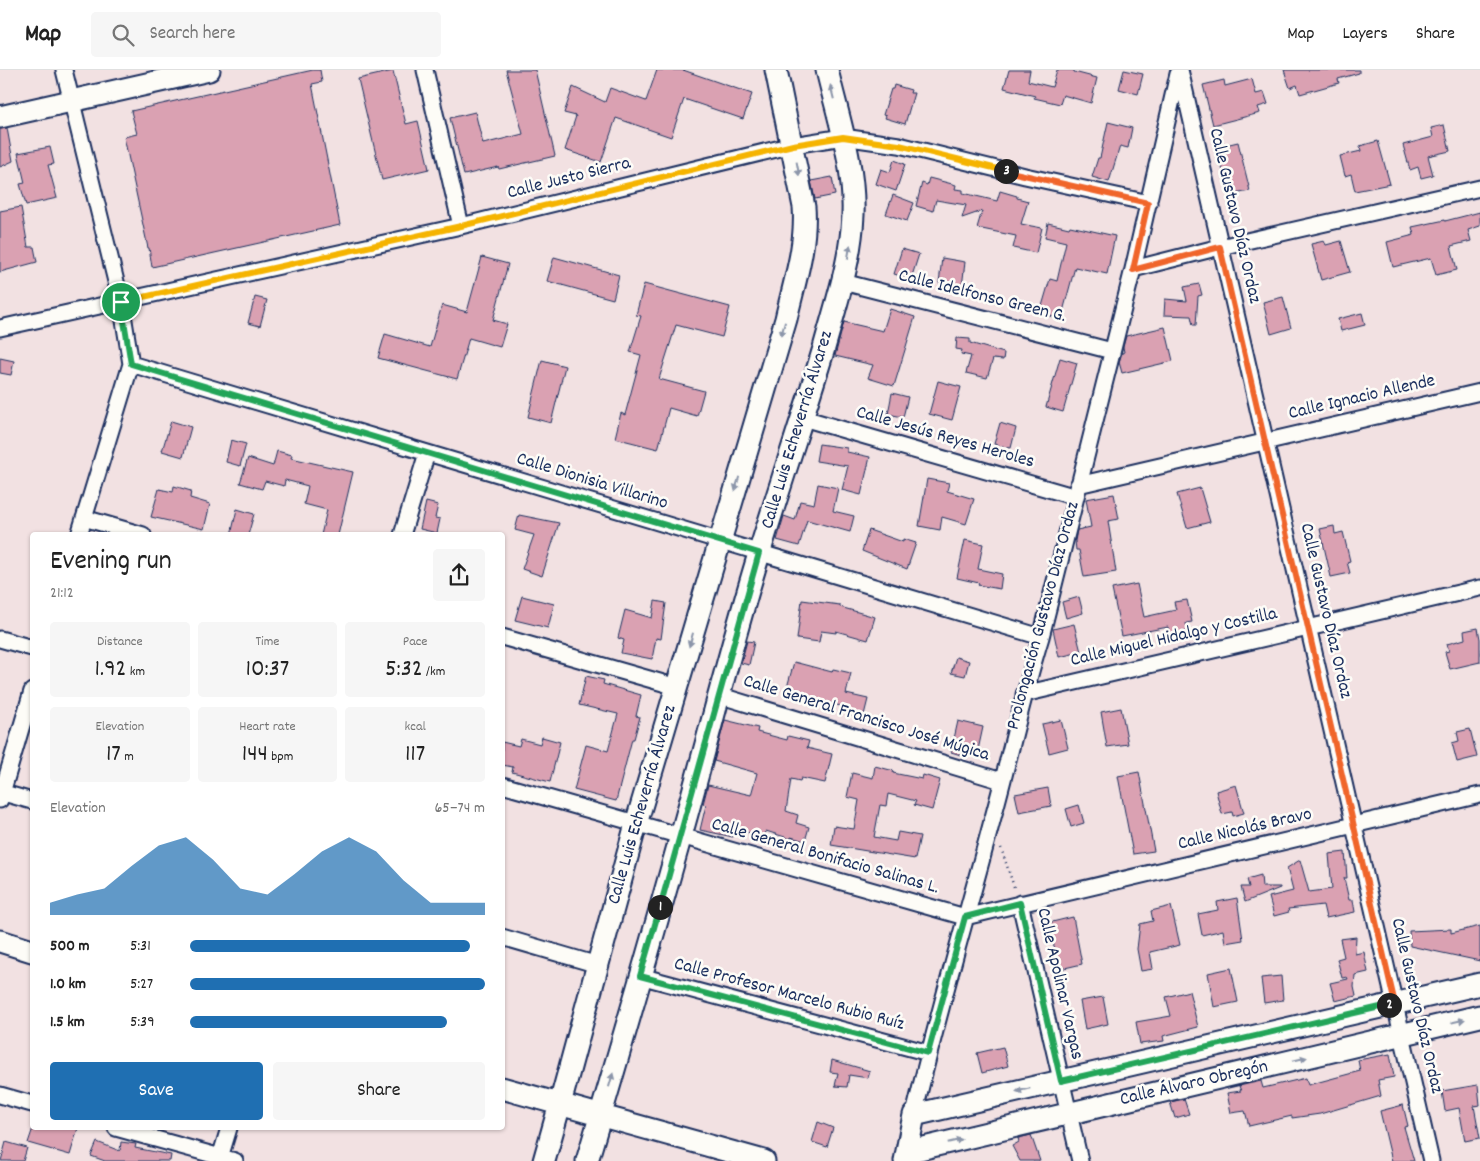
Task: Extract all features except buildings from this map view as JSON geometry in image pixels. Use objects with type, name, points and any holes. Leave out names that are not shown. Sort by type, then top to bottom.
[{"type":"street","points":[[64,70],[70,101],[121,302],[131,364],[80,532]]},
{"type":"street","points":[[0,117],[209,70]]},
{"type":"street","points":[[424,70],[461,226]]},
{"type":"street","name":"Calle Luis Echeverría Álvarez","points":[[544,1161],[636,824],[786,319],[802,249],[805,228],[804,207],[793,145],[776,70]]},
{"type":"street","name":"Calle Luis Echeverría Álvarez","points":[[588,1161],[759,553],[803,418],[843,282],[850,246],[853,191],[849,162],[826,70]]},
{"type":"street","name":"Prolongación Gustavo Díaz Ordaz","points":[[906,1156],[928,1053],[992,821],[1133,270],[1179,70]]},
{"type":"street","name":"Calle Gustavo Díaz Ordaz","points":[[1179,70],[1431,1161]]},
{"type":"street","name":"Calle Justo Sierra","points":[[0,328],[461,226],[793,145],[843,137],[899,145],[1016,174],[1148,203]]},
{"type":"street","points":[[1133,270],[1220,247],[1480,188]]},
{"type":"street","name":"Calle Idelfonso Green G.","points":[[843,282],[1112,351]]},
{"type":"street","name":"Calle Dionisia Villarino","points":[[131,364],[1040,637]]},
{"type":"street","name":"Calle Ignacio Allende","points":[[1077,491],[1265,441],[1480,392]]},
{"type":"street","name":"Calle Jesús Reyes Heroles","points":[[803,418],[1077,491]]},
{"type":"street","points":[[403,532],[427,453]]},
{"type":"street","points":[[84,518],[133,532]]},
{"type":"street","name":"Calle Miguel Hidalgo y Costilla","points":[[1024,694],[1480,588]]},
{"type":"street","points":[[505,638],[677,687]]},
{"type":"street","points":[[0,639],[30,647]]},
{"type":"street","name":"Calle General Francisco José Múgica","points":[[718,696],[1002,781]]},
{"type":"street","points":[[30,698],[1,795],[30,801]]},
{"type":"street","name":"Calle General Bonifacio Salinas L.","points":[[505,786],[965,917]]},
{"type":"street","name":"Calle Nicolás Bravo","points":[[965,917],[1480,795]]},
{"type":"street","name":"Calle Apolinar Vargas","points":[[1020,903],[1080,1161]]},
{"type":"street","points":[[505,938],[598,964]]},
{"type":"street","points":[[0,941],[30,950]]},
{"type":"street","name":"Calle Profesor Marcelo Rubio Ruíz","points":[[640,976],[928,1053]]},
{"type":"street","name":"Calle Álvaro Obregón","points":[[914,1115],[1480,984]]},
{"type":"street","name":"Calle Álvaro Obregón","points":[[906,1156],[1068,1114],[1480,1016]]},
{"type":"street","points":[[505,1089],[764,1161]]},
{"type":"street","points":[[0,1095],[30,1103]]},
{"type":"street","points":[[123,1130],[225,1160],[229,1130]]},
{"type":"path","points":[[992,821],[1020,903]]},
{"type":"route","points":[[843,137],[899,145],[1148,203],[1133,270],[1220,247],[1395,1004],[1061,1081],[1020,903],[965,917],[928,1053],[640,976],[759,553],[131,364],[121,302],[461,226],[793,145],[843,137]]}]
